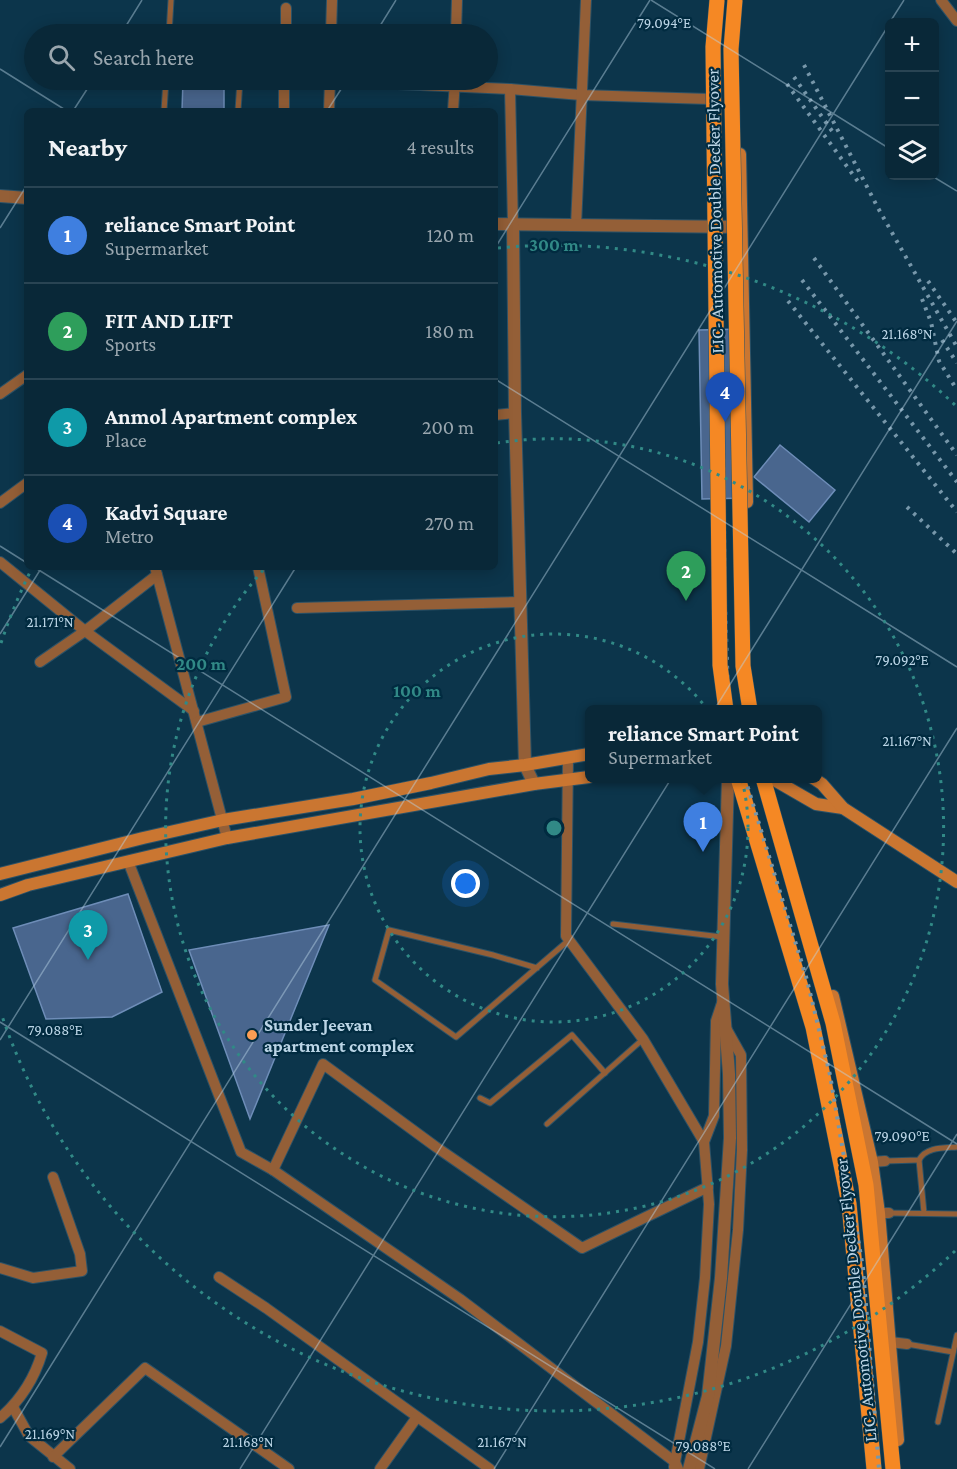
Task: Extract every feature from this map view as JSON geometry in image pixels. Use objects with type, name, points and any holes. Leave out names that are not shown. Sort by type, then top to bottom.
[{"type":"main road","points":[[712,0],[709,99],[713,664],[719,705]]},
{"type":"main road","name":"LIC- Automotive Double Decker Flyover","points":[[717,0],[714,47],[720,665],[725,705]]},
{"type":"main road","name":"LIC- Automotive Double Decker Flyover","points":[[735,0],[731,49],[743,654],[749,705]]},
{"type":"main road","points":[[742,0],[737,49],[750,665],[756,705]]},
{"type":"main road","points":[[0,874],[223,820],[353,799],[489,768],[525,765],[585,755]]},
{"type":"main road","points":[[0,895],[28,885],[227,838],[534,784],[585,778]]},
{"type":"main road","points":[[734,783],[807,1028],[844,1207],[868,1469]]},
{"type":"main road","name":"LIC- Automotive Double Decker Flyover","points":[[740,783],[813,1027],[849,1204],[874,1469]]},
{"type":"main road","name":"LIC- Automotive Double Decker Flyover","points":[[764,783],[833,1023],[866,1185],[893,1469]]},
{"type":"main road","points":[[771,783],[879,1161],[900,1469]]},
{"type":"main road","points":[[779,783],[816,804],[843,808]]},
{"type":"main road","points":[[820,783],[843,808],[957,882]]},
{"type":"street","points":[[331,24],[332,0]]},
{"type":"street","points":[[456,24],[457,0]]},
{"type":"street","points":[[576,226],[586,0]]},
{"type":"street","points":[[941,0],[957,21]]},
{"type":"street","points":[[286,8],[286,24]]},
{"type":"street","points":[[498,88],[581,95],[709,99]]},
{"type":"street","points":[[510,89],[515,413],[525,765],[534,784]]},
{"type":"street","points":[[284,90],[284,108]]},
{"type":"street","points":[[329,108],[330,90]]},
{"type":"street","points":[[453,108],[454,90]]},
{"type":"street","points":[[0,196],[24,198]]},
{"type":"street","points":[[498,224],[742,227]]},
{"type":"street","points":[[0,394],[24,377]]},
{"type":"street","points":[[498,415],[515,413]]},
{"type":"street","points":[[0,503],[24,485]]},
{"type":"street","points":[[0,562],[195,717]]},
{"type":"street","points":[[195,717],[286,697],[259,570]]},
{"type":"street","points":[[40,662],[84,631],[156,571],[227,838]]},
{"type":"street","points":[[297,608],[520,602]]},
{"type":"street","points":[[128,861],[241,1152],[273,1170],[460,1299],[676,1466],[698,1342],[705,1278],[709,1204],[704,1142],[643,1039],[566,936],[568,758]]},
{"type":"street","points":[[689,1469],[708,1396],[721,1278],[730,1138],[722,937],[728,783]]},
{"type":"street","points":[[704,1142],[714,1116],[716,1021],[723,1000]]},
{"type":"street","points":[[699,1469],[726,1346],[738,1230],[742,1150],[741,1055],[727,1030]]},
{"type":"street","points":[[273,1170],[323,1064],[436,1147],[582,1248],[708,1187]]},
{"type":"street","points":[[0,1268],[33,1278],[82,1271],[80,1254],[53,1177]]},
{"type":"street","points":[[219,1276],[490,1469]]},
{"type":"street","points":[[0,1331],[42,1353],[36,1375],[13,1407],[0,1418]]},
{"type":"street","points":[[890,1342],[907,1344]]},
{"type":"street","points":[[53,1457],[145,1368],[289,1469]]},
{"type":"street","points":[[13,1407],[29,1436],[70,1469]]},
{"type":"street","points":[[380,1469],[417,1417]]},
{"type":"lane","points":[[169,24],[171,0]]},
{"type":"lane","points":[[164,108],[165,90]]},
{"type":"lane","points":[[238,108],[239,90]]},
{"type":"lane","points":[[613,924],[722,937]]},
{"type":"lane","points":[[537,968],[389,930],[375,980],[456,1037],[537,968],[569,940]]},
{"type":"lane","points":[[480,1098],[490,1102],[572,1035],[605,1073]]},
{"type":"lane","points":[[547,1124],[643,1039]]},
{"type":"lane","points":[[879,1161],[919,1160],[928,1151],[957,1147]]},
{"type":"lane","points":[[919,1160],[924,1213]]},
{"type":"lane","points":[[884,1213],[957,1214]]},
{"type":"lane","points":[[938,1422],[957,1335]]},
{"type":"lane","points":[[907,1344],[953,1352]]},
{"type":"building","points":[[183,90],[224,90],[224,108],[182,108]]},
{"type":"building","points":[[743,329],[746,498],[702,499],[699,330]]},
{"type":"building","points":[[780,445],[835,490],[809,522],[754,477]]},
{"type":"building","points":[[128,894],[162,992],[112,1017],[46,1019],[13,928]]},
{"type":"building","name":"Sunder Jeevan apartment complex","points":[[329,925],[250,1119],[189,950]]},
{"type":"railway","points":[[721,0],[718,40],[725,604],[730,705]]},
{"type":"railway","points":[[804,65],[878,208],[957,347]]},
{"type":"railway","points":[[794,77],[832,131]]},
{"type":"railway","points":[[787,84],[859,183]]},
{"type":"railway","points":[[814,258],[957,455]]},
{"type":"railway","points":[[802,280],[957,482]]},
{"type":"railway","points":[[928,281],[957,323]]},
{"type":"railway","points":[[922,299],[931,322],[939,361],[957,390]]},
{"type":"railway","points":[[788,301],[957,512]]},
{"type":"railway","points":[[942,340],[957,363]]},
{"type":"railway","points":[[907,507],[957,554]]},
{"type":"railway","points":[[747,783],[807,980],[830,1075],[863,1268],[879,1469]]},
{"type":"place","name":"Kadvi Square","points":[[725,422]]},
{"type":"place","name":"FIT AND LIFT","points":[[686,601]]},
{"type":"place","name":"reliance Smart Point","points":[[703,852]]},
{"type":"place","name":"Anmol Apartment complex","points":[[88,960]]},
{"type":"place","name":"Sunder Jeevan apartment complex","points":[[252,1035]]}]
